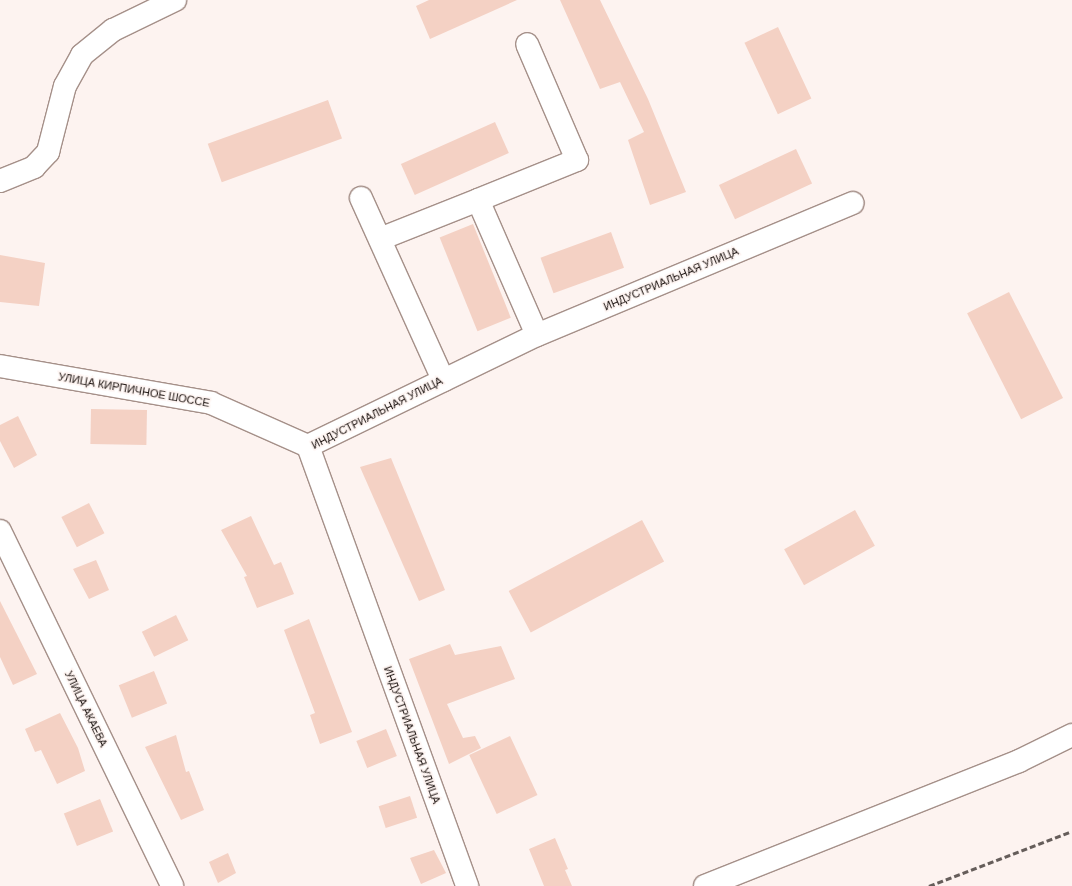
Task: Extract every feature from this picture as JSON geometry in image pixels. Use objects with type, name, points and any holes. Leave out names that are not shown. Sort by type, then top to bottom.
[{"type":"street","points":[[0,181],[34,167],[48,152],[65,86],[82,55],[113,30],[161,9],[175,0]]},
{"type":"street","points":[[380,239],[577,160],[527,44]]},
{"type":"street","points":[[361,198],[443,380]]},
{"type":"street","points":[[478,200],[537,335]]},
{"type":"street","name":"ИНДУСТРИАЛЬНАЯ УЛИЦА","points":[[467,886],[308,446],[537,335],[852,203]]},
{"type":"street","name":"УЛИЦА КИРПИЧНОЕ ШОССЕ","points":[[0,366],[211,403],[308,446]]},
{"type":"street","name":"УЛИЦА АКАЕВА","points":[[0,531],[172,886]]},
{"type":"street","points":[[705,886],[1019,761],[1072,734]]},
{"type":"building","points":[[429,0],[517,0],[430,39],[416,6]]},
{"type":"building","points":[[560,0],[600,0],[648,99],[686,192],[650,205],[628,140],[644,132],[620,82],[600,89]]},
{"type":"building","points":[[778,27],[811,99],[778,114],[744,43]]},
{"type":"building","points":[[328,100],[342,139],[222,182],[208,144]]},
{"type":"building","points":[[495,122],[509,153],[415,195],[401,164]]},
{"type":"building","points":[[796,149],[812,183],[735,219],[719,185]]},
{"type":"building","points":[[473,224],[511,318],[477,331],[440,237]]},
{"type":"building","points":[[611,232],[624,268],[554,293],[541,258]]},
{"type":"building","points":[[0,255],[45,263],[39,306],[0,302]]},
{"type":"building","points":[[1009,292],[1063,398],[1021,419],[967,313]]},
{"type":"building","points":[[91,409],[147,410],[146,445],[90,444]]},
{"type":"building","points":[[18,416],[37,455],[14,468],[0,441],[0,425]]},
{"type":"building","points":[[391,458],[445,590],[419,601],[360,467]]},
{"type":"building","points":[[89,503],[104,533],[77,547],[61,517]]},
{"type":"building","points":[[855,510],[875,546],[804,585],[784,549]]},
{"type":"building","points":[[251,516],[274,565],[281,562],[294,594],[257,608],[244,577],[247,576],[221,530]]},
{"type":"building","points":[[642,520],[664,561],[531,632],[509,591]]},
{"type":"building","points":[[96,560],[109,590],[89,599],[73,569]]},
{"type":"building","points":[[0,601],[37,674],[13,685],[0,657]]},
{"type":"building","points":[[176,615],[188,640],[154,657],[142,632]]},
{"type":"building","points":[[309,619],[352,732],[320,744],[310,715],[315,713],[284,630]]},
{"type":"building","points":[[450,644],[455,655],[501,646],[515,679],[447,704],[463,738],[475,736],[481,748],[449,764],[409,659]]},
{"type":"building","points":[[154,671],[167,703],[132,718],[119,685]]},
{"type":"building","points":[[60,713],[78,748],[85,771],[57,784],[41,750],[35,752],[25,729]]},
{"type":"building","points":[[386,729],[397,756],[367,768],[356,741]]},
{"type":"building","points":[[176,735],[186,772],[189,771],[204,810],[181,820],[145,747]]},
{"type":"building","points":[[510,736],[537,795],[497,814],[469,755]]},
{"type":"building","points":[[410,796],[417,818],[386,828],[379,806]]},
{"type":"building","points":[[100,799],[113,831],[77,846],[64,814]]},
{"type":"building","points":[[555,838],[568,869],[565,870],[572,886],[544,886],[529,849]]},
{"type":"building","points":[[434,850],[446,873],[421,884],[410,858]]},
{"type":"building","points":[[228,853],[236,873],[218,883],[209,862]]},
{"type":"railway","points":[[929,886],[1072,831]]}]
